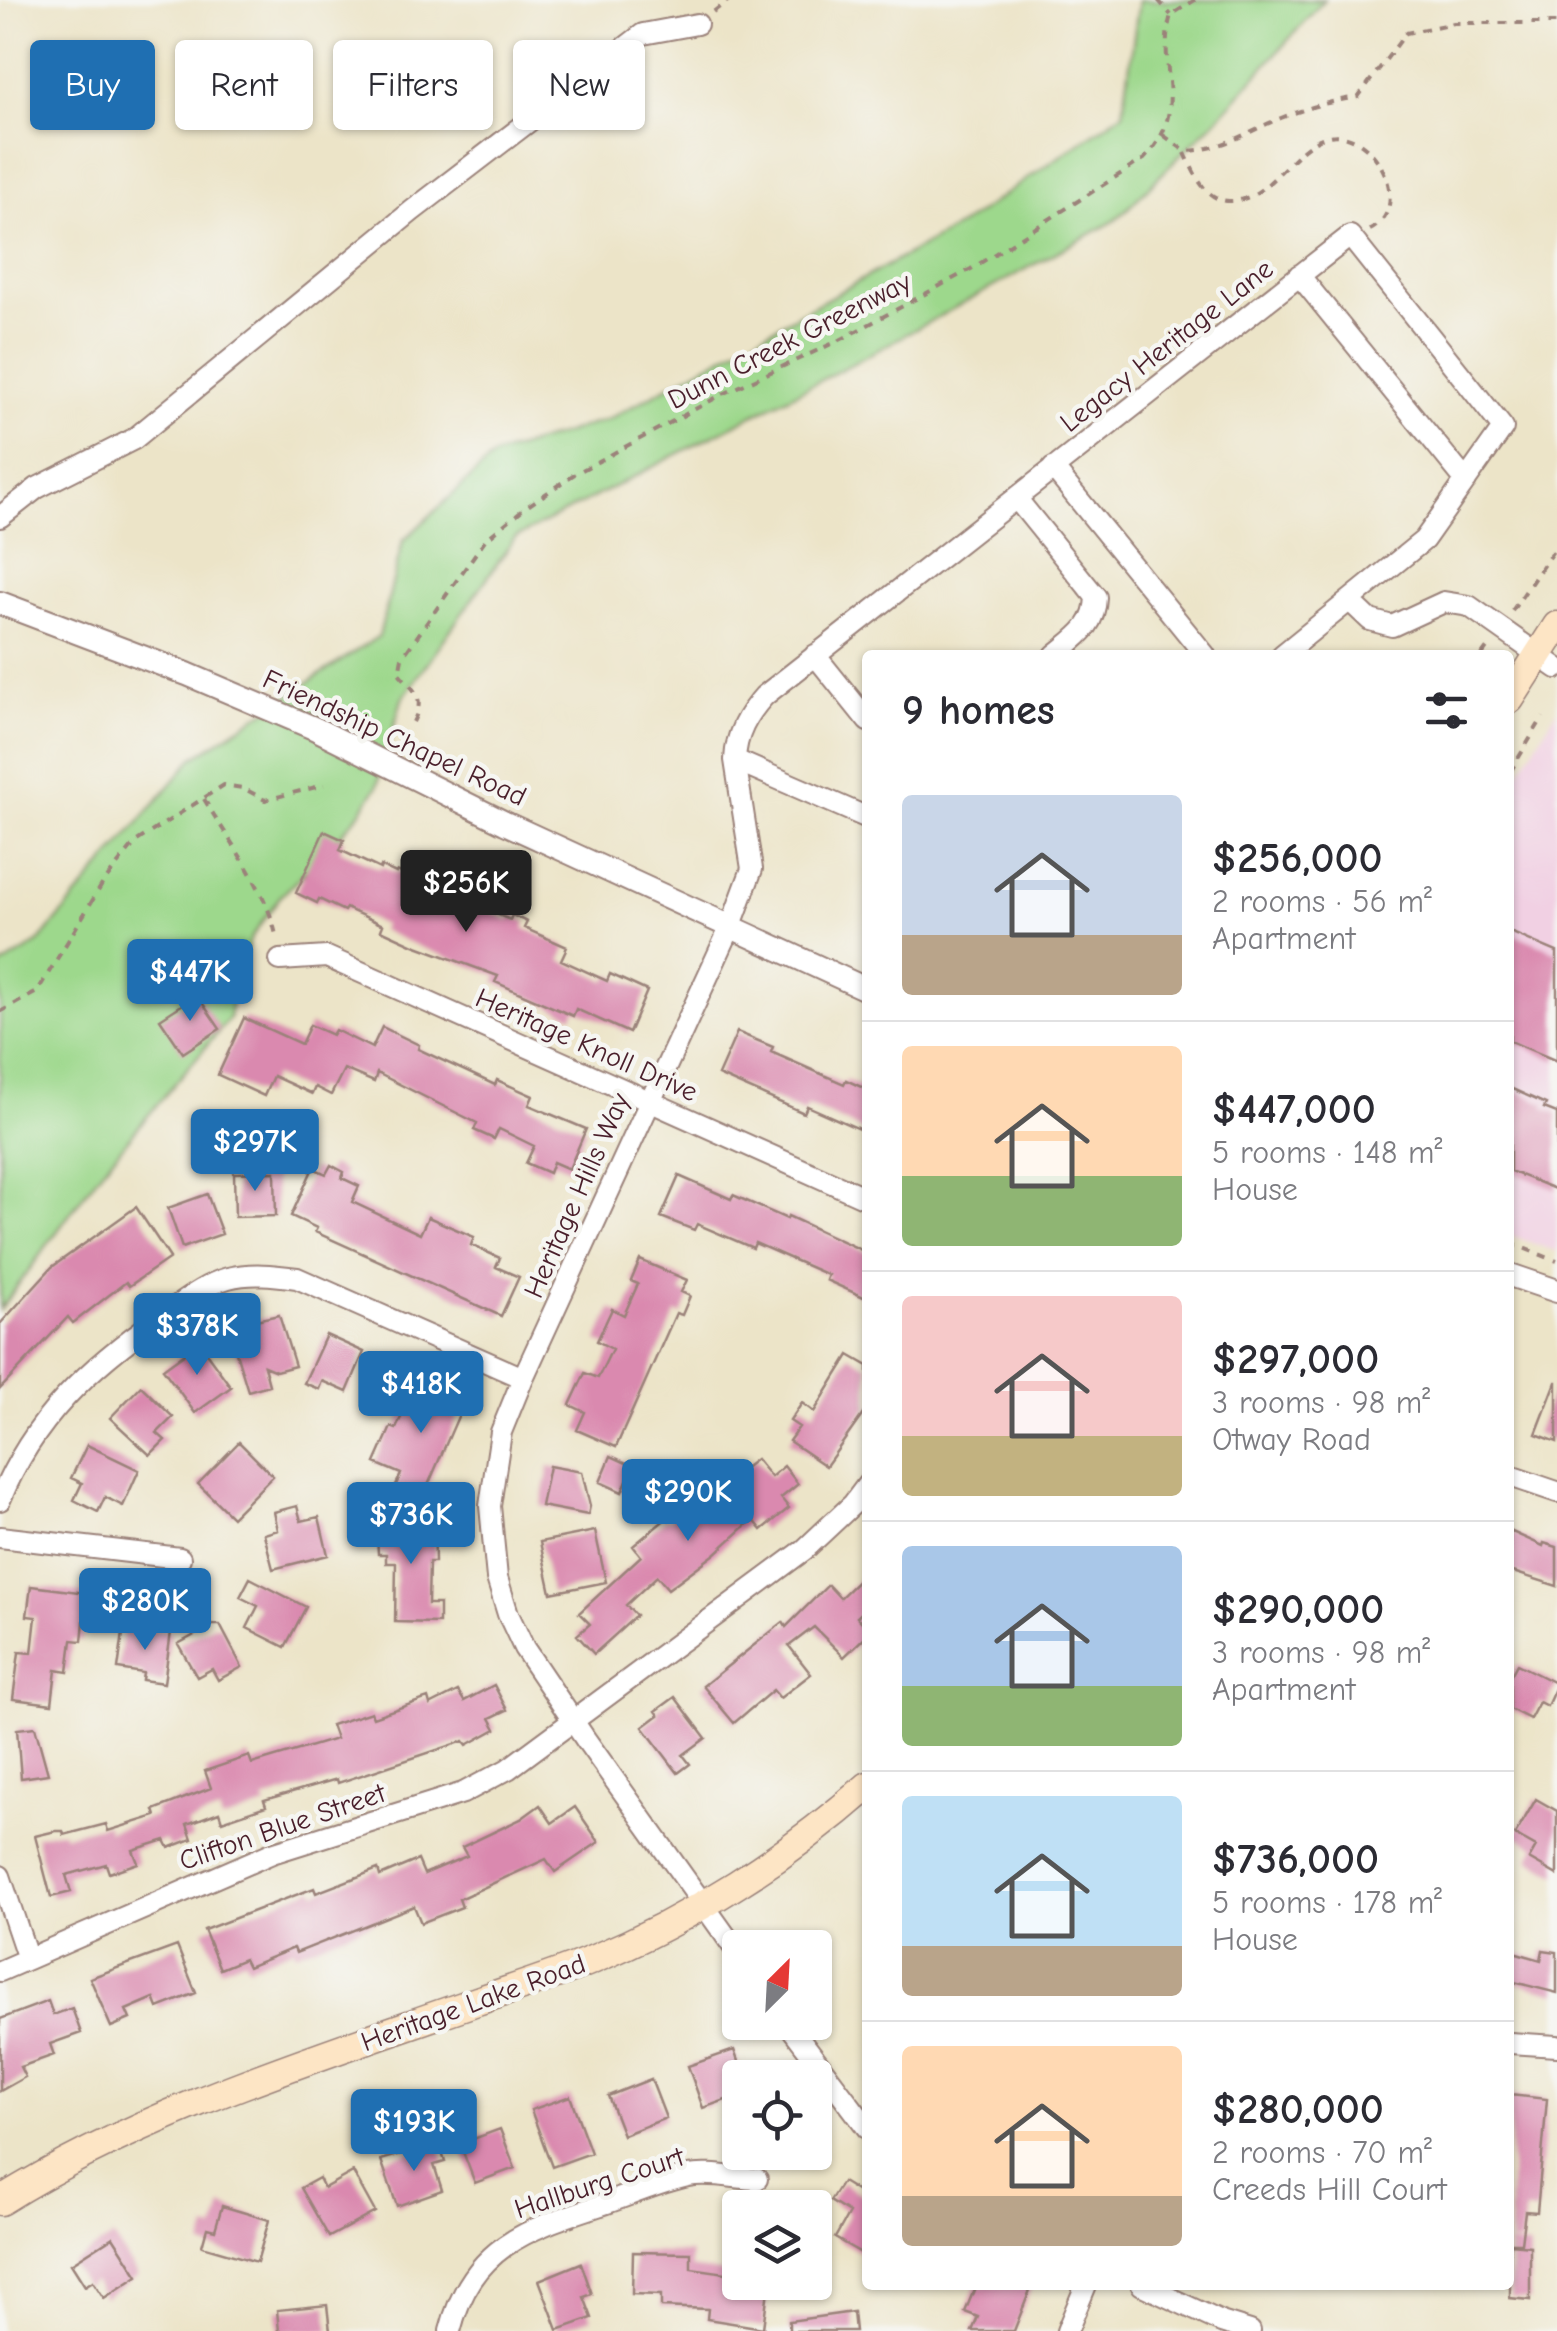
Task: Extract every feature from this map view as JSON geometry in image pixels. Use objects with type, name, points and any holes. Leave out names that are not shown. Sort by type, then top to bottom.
[{"type":"main road","points":[[1514,695],[1548,662],[1557,626]]},
{"type":"main road","name":"Heritage Lake Road","points":[[0,2201],[130,2131],[311,2060],[590,1961],[641,1938],[783,1852],[862,1791]]},
{"type":"street","points":[[0,517],[37,488],[147,429],[412,211],[643,34],[696,24]]},
{"type":"street","name":"Legacy Heritage Lane","points":[[730,928],[752,869],[735,760],[736,742],[749,713],[764,696],[1350,236],[1356,243]]},
{"type":"street","points":[[1288,650],[1424,540],[1503,428],[1356,243]]},
{"type":"street","points":[[1299,276],[1466,482]]},
{"type":"street","points":[[1054,468],[1201,650]]},
{"type":"street","points":[[1016,498],[1096,597],[1090,627],[1061,650]]},
{"type":"street","points":[[1350,601],[1370,620],[1392,626],[1444,602],[1469,606],[1548,662]]},
{"type":"street","name":"Friendship Chapel Road","points":[[0,604],[187,674],[316,730],[505,823],[862,987]]},
{"type":"street","points":[[815,655],[862,714]]},
{"type":"street","points":[[735,760],[862,815]]},
{"type":"street","name":"Heritage Hills Way","points":[[722,1931],[573,1720],[516,1631],[497,1578],[491,1543],[492,1472],[502,1432],[648,1101],[730,928]]},
{"type":"street","name":"Heritage Knoll Drive","points":[[280,960],[327,957],[862,1196]]},
{"type":"street","points":[[0,1500],[30,1441],[77,1382],[134,1335],[203,1288],[228,1278],[262,1274],[297,1278],[523,1378]]},
{"type":"street","points":[[1514,1276],[1557,1291]]},
{"type":"street","points":[[1514,1477],[1557,1492]]},
{"type":"street","points":[[573,1720],[804,1550],[862,1492]]},
{"type":"street","points":[[0,1537],[180,1558]]},
{"type":"street","name":"Clifton Blue Street","points":[[0,1970],[272,1853],[463,1793],[508,1769],[573,1720]]},
{"type":"street","points":[[0,1876],[27,1956]]},
{"type":"street","points":[[801,2040],[862,2121]]},
{"type":"street","points":[[1514,2043],[1557,2046]]},
{"type":"street","name":"Hallburg Court","points":[[450,2331],[456,2309],[487,2259],[534,2227],[691,2175],[757,2179]]},
{"type":"street","points":[[1067,2331],[1084,2290]]},
{"type":"street","points":[[1153,2290],[1250,2331]]},
{"type":"path","points":[[1158,0],[1171,16]]},
{"type":"path","points":[[1195,0],[1171,16],[1169,24],[1170,108],[1164,135],[1185,152],[1204,189],[1222,200],[1236,201],[1250,198],[1320,138],[1346,135],[1360,141],[1389,184],[1391,200],[1377,226],[1356,243]]},
{"type":"path","points":[[1185,152],[1211,150],[1280,118],[1320,104],[1358,97],[1406,33],[1454,24],[1557,23]]},
{"type":"path","name":"Dunn Creek Greenway","points":[[414,722],[420,708],[419,697],[399,673],[402,658],[485,540],[522,510],[573,475],[723,394],[840,340],[970,270],[1116,179],[1144,159],[1164,135]]},
{"type":"path","points":[[1516,604],[1557,544]]},
{"type":"path","points":[[1514,765],[1543,717]]},
{"type":"path","points":[[0,1012],[37,992],[103,883],[138,841],[224,786],[243,788],[264,800],[324,785]]},
{"type":"path","points":[[204,799],[274,921],[280,960]]},
{"type":"path","points":[[1514,1245],[1557,1261]]},
{"type":"shaded area","points":[[1557,710],[1557,1252],[1514,1236],[1514,780]]},
{"type":"green space","points":[[1139,0],[1324,0],[1222,114],[1116,220],[848,366],[515,538],[402,699],[377,787],[362,810],[279,898],[251,938],[235,977],[229,1019],[99,1174],[0,1310],[0,967],[38,943],[193,758],[379,636],[403,541],[494,456],[609,419],[959,226],[1123,113]]},
{"type":"building","points":[[324,831],[344,840],[340,850],[380,869],[381,866],[397,871],[510,920],[512,915],[527,922],[524,928],[567,947],[561,960],[607,981],[610,974],[647,991],[629,1033],[576,1009],[573,1016],[495,982],[498,976],[381,930],[383,925],[346,908],[344,911],[319,899],[317,903],[296,893]]},
{"type":"building","points":[[1514,934],[1557,952],[1557,1061],[1514,1043]]},
{"type":"building","points":[[197,995],[220,1029],[183,1053],[160,1019]]},
{"type":"building","points":[[244,1018],[301,1044],[310,1025],[332,1035],[335,1030],[372,1048],[382,1027],[419,1045],[418,1049],[495,1085],[497,1080],[533,1096],[529,1105],[586,1129],[569,1169],[553,1162],[549,1173],[526,1163],[534,1146],[499,1129],[494,1139],[474,1130],[477,1123],[377,1073],[374,1082],[344,1069],[331,1095],[315,1087],[312,1094],[273,1076],[264,1096],[218,1075]]},
{"type":"building","points":[[737,1032],[773,1047],[771,1052],[844,1084],[846,1080],[862,1087],[862,1130],[807,1106],[804,1113],[718,1075]]},
{"type":"building","points":[[1514,1090],[1557,1113],[1557,1190],[1514,1173]]},
{"type":"building","points":[[331,1165],[344,1172],[342,1178],[359,1186],[352,1202],[420,1234],[428,1217],[474,1237],[471,1245],[500,1258],[496,1267],[519,1277],[501,1316],[315,1232],[317,1228],[291,1216],[313,1168],[326,1174]]},
{"type":"building","points":[[275,1172],[276,1216],[235,1217],[234,1173]]},
{"type":"building","points":[[679,1176],[731,1199],[733,1195],[787,1219],[788,1216],[862,1250],[862,1296],[826,1280],[828,1275],[755,1243],[753,1248],[697,1224],[694,1230],[661,1217]]},
{"type":"building","points":[[207,1194],[222,1234],[182,1248],[168,1208]]},
{"type":"building","points":[[136,1207],[170,1258],[129,1286],[126,1282],[73,1323],[68,1317],[0,1389],[0,1324],[52,1267]]},
{"type":"building","points":[[640,1260],[687,1280],[681,1292],[690,1296],[682,1315],[676,1313],[616,1447],[577,1430],[585,1412],[570,1405],[585,1373],[598,1378],[612,1349],[597,1341],[612,1309],[624,1315],[638,1284],[631,1281]]},
{"type":"building","points":[[279,1315],[295,1366],[276,1371],[264,1366],[269,1385],[248,1391],[228,1326]]},
{"type":"building","points":[[326,1335],[364,1352],[347,1392],[322,1381],[319,1389],[304,1383]]},
{"type":"building","points":[[199,1343],[231,1387],[195,1413],[163,1369]]},
{"type":"building","points":[[849,1355],[862,1363],[862,1415],[826,1466],[789,1441],[799,1427],[790,1421],[802,1403],[814,1412]]},
{"type":"building","points":[[425,1378],[467,1396],[422,1499],[395,1487],[401,1474],[375,1463],[391,1427],[396,1429],[412,1392],[418,1394]]},
{"type":"building","points":[[1557,1382],[1557,1442],[1536,1434]]},
{"type":"building","points":[[141,1386],[173,1417],[157,1433],[165,1440],[150,1455],[110,1418]]},
{"type":"building","points":[[239,1442],[273,1476],[232,1517],[198,1484]]},
{"type":"building","points":[[87,1445],[139,1470],[123,1506],[105,1497],[98,1512],[74,1500],[82,1483],[71,1478]]},
{"type":"building","points":[[611,1456],[633,1466],[622,1492],[600,1482]]},
{"type":"building","points":[[756,1459],[771,1477],[784,1466],[798,1484],[781,1498],[789,1508],[762,1530],[753,1519],[668,1589],[657,1576],[626,1605],[636,1616],[594,1654],[577,1635],[590,1624],[579,1613],[641,1556],[633,1546],[698,1494],[704,1500]]},
{"type":"building","points":[[549,1466],[582,1472],[590,1506],[588,1515],[541,1506]]},
{"type":"building","points":[[297,1506],[301,1521],[319,1517],[328,1555],[273,1569],[264,1534],[278,1530],[274,1512]]},
{"type":"building","points":[[434,1518],[435,1562],[429,1562],[428,1604],[439,1604],[439,1623],[395,1622],[396,1563],[386,1563],[386,1554],[378,1554],[377,1535],[388,1535],[388,1519]]},
{"type":"building","points":[[595,1531],[606,1582],[551,1593],[540,1542]]},
{"type":"building","points":[[1514,1533],[1543,1546],[1544,1543],[1557,1547],[1557,1586],[1514,1572]]},
{"type":"building","points":[[862,1577],[862,1612],[857,1617],[862,1622],[862,1640],[844,1657],[814,1627],[789,1646],[811,1674],[780,1698],[773,1690],[734,1723],[703,1686],[783,1622],[786,1627],[828,1585],[840,1598]]},
{"type":"building","points":[[250,1578],[306,1607],[285,1647],[247,1628],[258,1606],[240,1597]]},
{"type":"building","points":[[31,1586],[87,1593],[82,1641],[72,1640],[68,1672],[56,1670],[52,1704],[13,1699],[19,1652],[32,1653],[36,1617],[27,1616]]},
{"type":"building","points":[[220,1625],[242,1667],[218,1680],[212,1669],[197,1677],[178,1644]]},
{"type":"building","points":[[124,1626],[171,1632],[164,1683],[142,1680],[143,1673],[118,1669]]},
{"type":"building","points":[[1517,1664],[1557,1684],[1547,1706],[1539,1702],[1530,1719],[1514,1711]]},
{"type":"building","points":[[494,1685],[507,1710],[490,1718],[496,1729],[467,1745],[464,1741],[338,1783],[337,1779],[264,1800],[266,1806],[222,1821],[219,1812],[187,1824],[192,1839],[169,1848],[165,1840],[133,1850],[138,1863],[109,1873],[106,1864],[66,1875],[71,1892],[51,1897],[35,1836],[56,1831],[63,1831],[64,1835],[106,1824],[108,1831],[156,1816],[154,1810],[211,1788],[205,1771],[249,1756],[252,1764],[336,1739],[331,1725],[371,1712],[373,1717],[428,1698],[430,1705],[458,1691],[464,1701]]},
{"type":"building","points":[[675,1697],[706,1738],[683,1755],[690,1764],[678,1773],[643,1727]]},
{"type":"building","points":[[35,1727],[48,1774],[21,1778],[17,1729]]},
{"type":"building","points":[[1536,1799],[1557,1811],[1557,1875],[1529,1859],[1536,1847],[1515,1835]]},
{"type":"building","points":[[540,1805],[552,1823],[575,1807],[599,1842],[555,1872],[546,1859],[459,1899],[462,1907],[421,1923],[414,1906],[296,1953],[294,1948],[248,1967],[244,1959],[220,1969],[204,1930],[314,1888],[316,1893],[378,1869],[380,1876],[418,1860],[424,1874],[467,1856],[462,1847],[521,1819]]},
{"type":"building","points":[[177,1946],[196,1993],[158,2008],[154,1998],[126,2010],[130,2019],[111,2027],[90,1978]]},
{"type":"building","points":[[1543,1950],[1557,1952],[1557,1993],[1514,1982],[1514,1952],[1541,1960]]},
{"type":"building","points":[[48,2001],[53,2015],[72,2008],[81,2033],[50,2044],[54,2055],[20,2067],[25,2077],[0,2091],[0,2019]]},
{"type":"building","points":[[734,2050],[738,2060],[722,2060],[722,2101],[703,2108],[688,2066]]},
{"type":"building","points":[[651,2079],[666,2118],[623,2135],[608,2096]]},
{"type":"building","points":[[1514,2095],[1547,2099],[1537,2212],[1525,2211],[1521,2243],[1514,2243]]},
{"type":"building","points":[[570,2096],[591,2153],[552,2167],[531,2110]]},
{"type":"building","points":[[500,2129],[515,2168],[475,2183],[460,2144]]},
{"type":"building","points":[[439,2143],[445,2162],[434,2165],[442,2190],[397,2206],[381,2160]]},
{"type":"building","points":[[353,2172],[375,2212],[329,2237],[301,2188],[319,2178],[324,2188]]},
{"type":"building","points":[[842,2182],[862,2194],[862,2254],[835,2238],[849,2213],[832,2202]]},
{"type":"building","points":[[222,2206],[269,2220],[257,2262],[202,2246],[207,2228],[215,2230]]},
{"type":"building","points":[[113,2237],[138,2276],[104,2298],[93,2281],[85,2286],[71,2264]]},
{"type":"building","points":[[1514,2244],[1530,2246],[1530,2300],[1510,2298],[1510,2290],[1514,2290]]},
{"type":"building","points":[[633,2252],[691,2253],[691,2268],[722,2272],[722,2300],[767,2300],[763,2328],[707,2319],[708,2309],[661,2307],[661,2295],[632,2294]]},
{"type":"building","points":[[581,2263],[592,2294],[584,2297],[592,2318],[558,2330],[539,2280]]},
{"type":"building","points":[[974,2290],[1030,2290],[1014,2331],[972,2331],[978,2317],[965,2312]]},
{"type":"building","points":[[327,2305],[330,2331],[279,2331],[277,2310]]},
{"type":"building","points":[[853,2312],[855,2331],[789,2331],[789,2321]]}]
